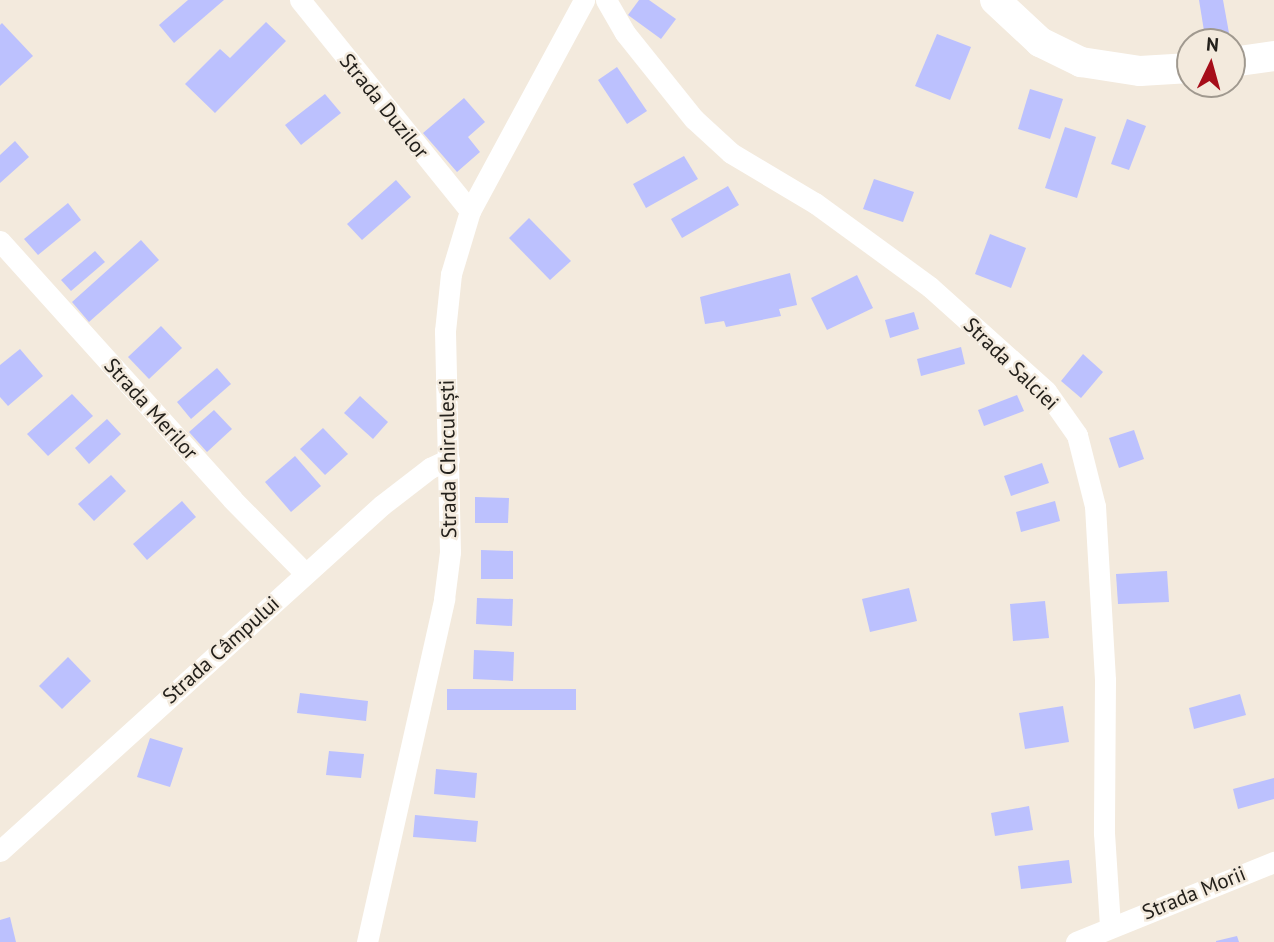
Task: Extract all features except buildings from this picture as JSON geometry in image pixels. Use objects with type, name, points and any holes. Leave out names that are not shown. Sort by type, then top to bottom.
[{"type":"main road","points":[[995,0],[1040,42],[1082,62],[1140,71],[1176,69]]},
{"type":"main road","points":[[1246,60],[1274,56]]},
{"type":"street","name":"Strada Duzilor","points":[[300,0],[470,211]]},
{"type":"street","name":"Strada Chirculești","points":[[367,942],[444,598],[450,552],[445,331],[451,274],[470,211],[584,0]]},
{"type":"street","name":"Strada Salciei","points":[[607,0],[625,33],[694,119],[731,153],[815,203],[930,287],[1046,391],[1077,435],[1095,506],[1105,680],[1104,833],[1110,927]]},
{"type":"street","name":"Strada Merilor","points":[[0,241],[232,499],[305,573]]},
{"type":"street","name":"Strada Câmpului","points":[[1,847],[382,505],[430,468],[449,460]]},
{"type":"street","name":"Strada Morii","points":[[1076,942],[1274,862]]}]
